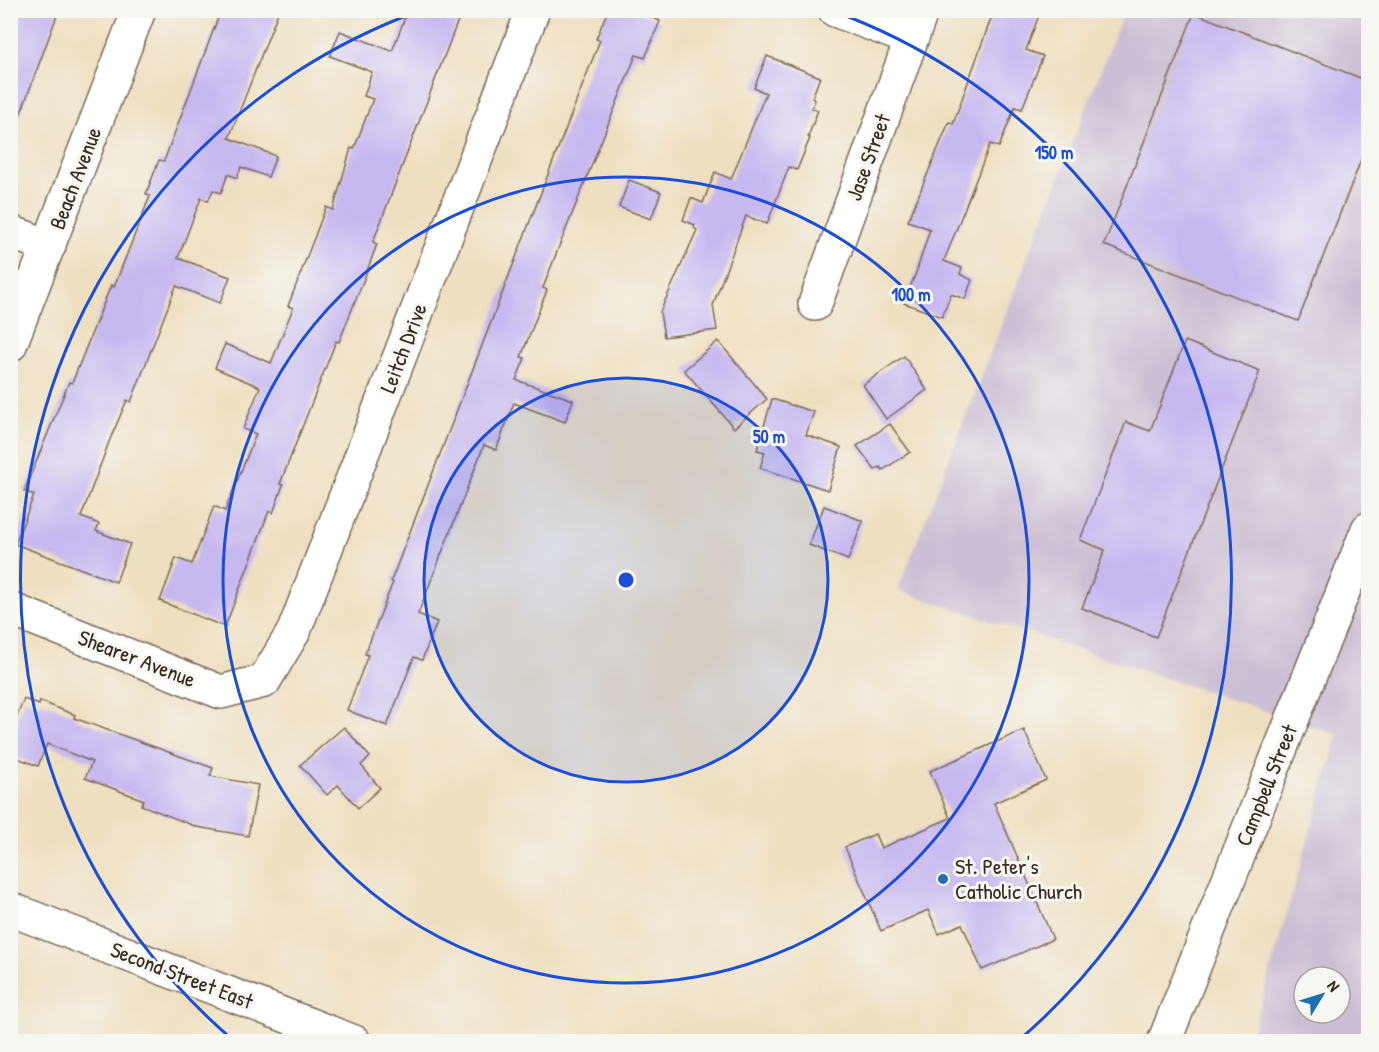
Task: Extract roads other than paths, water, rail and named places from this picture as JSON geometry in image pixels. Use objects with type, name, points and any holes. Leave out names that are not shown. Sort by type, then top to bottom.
[{"type":"street","name":"Beach Avenue","points":[[10,345],[139,10]]},
{"type":"street","name":"Leitch Drive","points":[[264,681],[294,631],[533,10]]},
{"type":"street","points":[[835,10],[917,25]]},
{"type":"street","name":"Jase Street","points":[[815,304],[917,25]]},
{"type":"street","points":[[10,232],[49,246]]},
{"type":"street","name":"Campbell Street","points":[[1164,1041],[1368,529]]},
{"type":"street","name":"Shearer Avenue","points":[[10,609],[221,692],[264,681]]},
{"type":"street","name":"Second Street East","points":[[10,909],[354,1041]]},
{"type":"place","name":"St. Peter's Catholic Church","points":[[943,879]]}]
